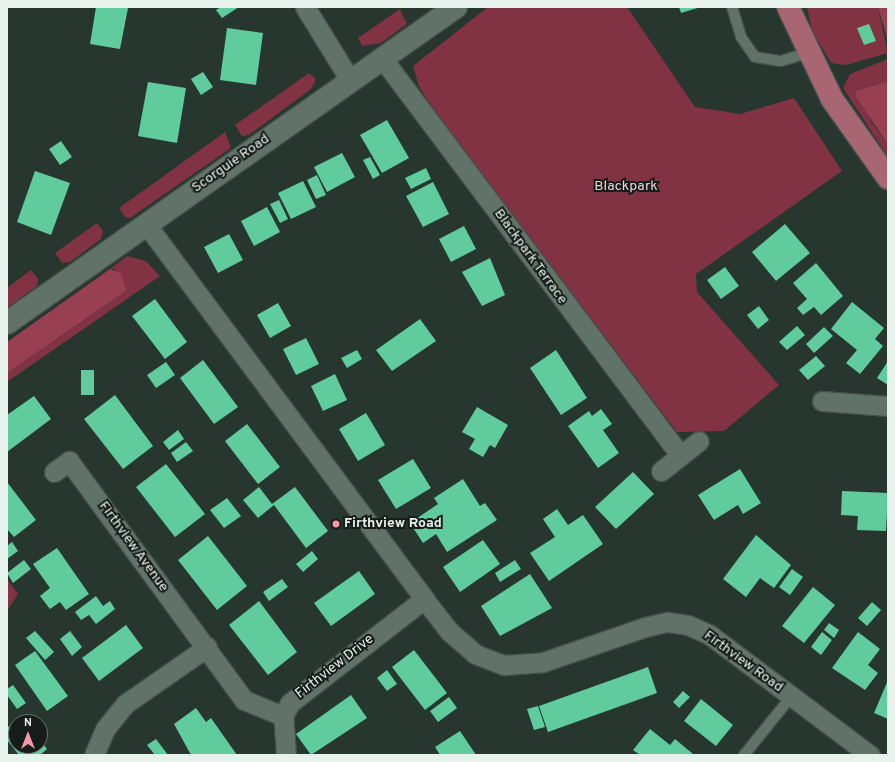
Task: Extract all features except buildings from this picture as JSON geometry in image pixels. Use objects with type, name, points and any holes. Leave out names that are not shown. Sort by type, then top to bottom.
[{"type":"main road","points":[[788,7],[807,53],[832,99],[888,178]]},
{"type":"street","points":[[305,7],[350,80]]},
{"type":"street","name":"Scorguie Road","points":[[7,323],[350,80],[456,7]]},
{"type":"street","name":"Blackpark Terrace","points":[[382,58],[680,455]]},
{"type":"street","name":"Firthview Road","points":[[146,224],[424,599],[450,632],[475,654],[504,665],[543,662],[645,627],[667,622],[688,625],[710,635],[870,755]]},
{"type":"street","points":[[822,401],[888,406]]},
{"type":"street","points":[[661,471],[699,441]]},
{"type":"street","name":"Firthview Avenue","points":[[54,472],[69,461],[207,647],[244,700],[283,716]]},
{"type":"street","name":"Firthview Drive","points":[[283,716],[300,693],[424,599]]},
{"type":"street","points":[[94,755],[105,729],[125,704],[207,647]]},
{"type":"street","points":[[283,716],[286,755]]},
{"type":"lane","points":[[732,7],[741,37],[755,57],[781,61],[807,53]]},
{"type":"lane","points":[[744,755],[791,697]]},
{"type":"green space","name":"Blackpark","points":[[488,7],[627,7],[695,107],[740,114],[794,98],[842,171],[696,274],[697,292],[779,385],[724,431],[677,432],[436,114],[419,86],[413,66]]},
{"type":"green space","points":[[807,7],[878,7],[888,53],[846,65],[831,63],[812,30]]},
{"type":"green space","points":[[400,9],[407,24],[381,43],[362,46],[358,38]]},
{"type":"green space","points":[[888,59],[888,81],[858,90],[872,123],[888,145],[888,157],[843,88],[850,74]]},
{"type":"green space","points":[[309,73],[316,79],[311,89],[249,135],[242,136],[235,125]]},
{"type":"green space","points":[[225,132],[231,148],[130,218],[125,217],[119,208]]},
{"type":"green space","points":[[97,223],[103,231],[101,239],[70,262],[62,263],[55,253]]},
{"type":"green space","points":[[127,256],[146,261],[160,276],[7,382],[7,373],[126,291],[115,269],[110,269]]},
{"type":"green space","points":[[31,270],[38,279],[37,286],[7,308],[7,288]]},
{"type":"green space","points":[[7,579],[18,594],[7,611]]},
{"type":"shaded area","points":[[878,7],[888,7],[888,41]]},
{"type":"shaded area","points":[[888,81],[888,145],[855,95],[858,90]]},
{"type":"shaded area","points":[[110,269],[121,273],[126,291],[7,373],[7,342]]},
{"type":"place","name":"Firthview Road","points":[[336,524]]}]
